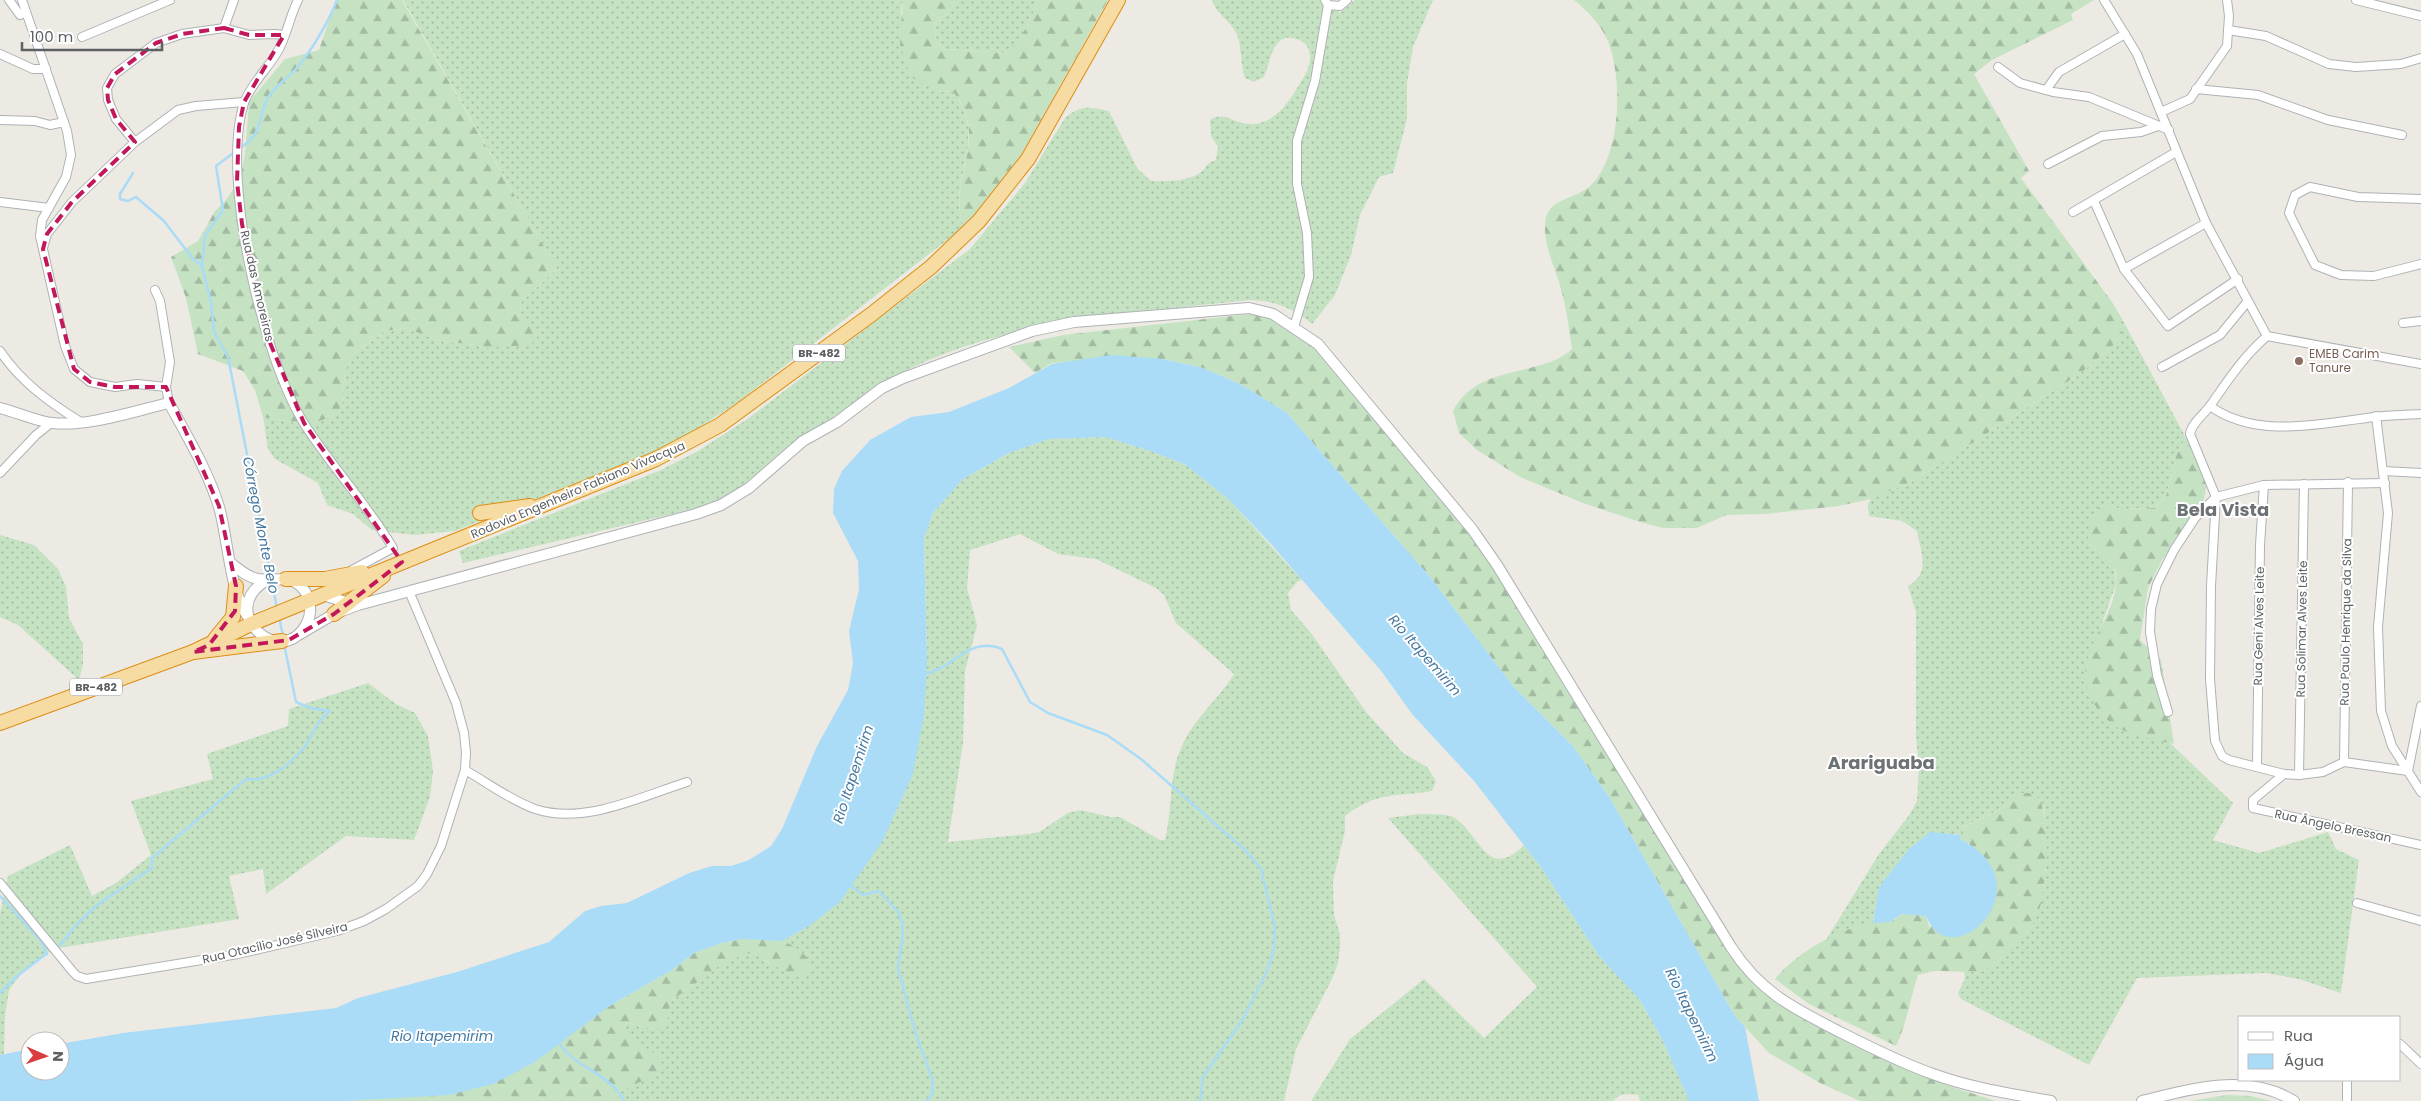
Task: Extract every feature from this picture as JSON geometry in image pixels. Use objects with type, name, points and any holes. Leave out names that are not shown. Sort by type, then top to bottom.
[{"type":"highway","name":"Rodovia Engenheiro Fabiano Vivacqua","points":[[193,652],[250,621],[323,595],[656,459],[720,425],[872,314],[931,267],[979,221],[1028,159],[1118,0]]},
{"type":"highway","points":[[480,513],[548,504]]},
{"type":"highway","points":[[286,578],[314,580],[336,578],[402,562]]},
{"type":"highway","points":[[334,614],[352,604],[402,562]]},
{"type":"highway","points":[[209,645],[232,617],[236,605],[236,586]]},
{"type":"highway","points":[[193,652],[282,641]]},
{"type":"highway","name":"BR-482","points":[[0,723],[193,652]]},
{"type":"street","points":[[9,0],[23,14],[37,42],[64,122],[71,156],[66,177],[42,220],[40,236],[59,312],[65,346],[74,369],[90,382],[115,387],[137,384],[166,387]]},
{"type":"street","points":[[22,0],[23,14]]},
{"type":"street","points":[[82,37],[170,0]]},
{"type":"street","points":[[224,28],[234,0]]},
{"type":"street","name":"Rua das Amoreiras","points":[[298,0],[279,49],[244,102],[239,127],[238,182],[242,224],[265,331],[283,381],[304,424],[393,548],[336,578]]},
{"type":"street","points":[[1294,326],[1309,277],[1307,233],[1298,184],[1297,141],[1315,81],[1326,2],[1340,6],[1346,0]]},
{"type":"street","points":[[2104,0],[2137,54],[2206,223],[2238,279],[2267,336]]},
{"type":"street","points":[[2161,112],[2190,98],[2227,46],[2227,0]]},
{"type":"street","points":[[2356,0],[2421,16]]},
{"type":"street","points":[[135,142],[116,119],[108,100],[107,88],[115,74],[156,43],[182,34],[224,28],[249,35],[275,34],[284,36]]},
{"type":"street","points":[[2228,30],[2266,36],[2329,64],[2356,67],[2401,64],[2421,58]]},
{"type":"street","points":[[2046,90],[2059,72],[2125,34]]},
{"type":"street","points":[[0,54],[33,68],[46,69]]},
{"type":"street","points":[[1998,67],[2020,83],[2046,90],[2089,97],[2169,130]]},
{"type":"street","points":[[2196,90],[2258,95],[2328,120],[2402,135]]},
{"type":"street","points":[[42,249],[47,234],[72,202],[135,142],[178,110],[196,106],[244,102]]},
{"type":"street","points":[[0,120],[35,121],[50,125],[64,122]]},
{"type":"street","points":[[2048,164],[2102,136],[2141,132],[2158,126]]},
{"type":"street","points":[[2073,212],[2176,152]]},
{"type":"street","points":[[2421,199],[2358,198],[2310,187],[2295,195],[2289,213],[2315,266],[2341,275],[2374,276],[2421,264]]},
{"type":"street","points":[[2094,201],[2124,269],[2168,326],[2238,279]]},
{"type":"street","points":[[0,202],[49,208]]},
{"type":"street","points":[[2124,269],[2206,223]]},
{"type":"street","points":[[154,290],[160,301],[170,362],[166,387],[170,403],[211,485],[219,506],[240,602],[250,621],[266,638],[282,641],[300,634],[334,614]]},
{"type":"street","points":[[2162,367],[2220,335],[2248,301]]},
{"type":"street","points":[[323,595],[352,604],[409,591],[687,516],[721,505],[749,488],[803,442],[836,422],[882,388],[903,378],[1032,331],[1074,322],[1250,308],[1273,314],[1294,326],[1318,344],[1472,530],[1497,565],[1744,968],[1757,981],[1789,1006],[1881,1053],[1934,1075],[1986,1089],[2052,1101]]},
{"type":"street","points":[[2403,323],[2421,321]]},
{"type":"street","points":[[2267,336],[2421,364]]},
{"type":"street","points":[[2267,336],[2249,352],[2228,377],[2210,406],[2190,428],[2190,434],[2216,497],[2211,586],[2210,679],[2215,741],[2222,756],[2229,760],[2284,774],[2299,775],[2323,772],[2344,762],[2408,771]]},
{"type":"street","points":[[0,352],[29,385],[49,403],[79,421]]},
{"type":"street","points":[[0,408],[51,423],[98,420],[170,403]]},
{"type":"street","points":[[2210,406],[2223,415],[2263,425],[2299,427],[2376,416],[2421,414]]},
{"type":"street","points":[[2376,416],[2384,471],[2388,534],[2378,627],[2381,711],[2392,746],[2421,792]]},
{"type":"street","points":[[0,473],[36,435],[51,423]]},
{"type":"street","points":[[2384,471],[2421,473]]},
{"type":"street","points":[[2168,712],[2157,675],[2150,632],[2151,609],[2158,584],[2174,550],[2195,518],[2216,497],[2264,485],[2348,482],[2385,483]]},
{"type":"street","name":"Rua Paulo Henrique da Silva","points":[[2344,762],[2348,482]]},
{"type":"street","name":"Rua Solimar Alves Leite","points":[[2299,775],[2304,484]]},
{"type":"street","name":"Rua Geni Alves Leite","points":[[2257,767],[2260,545],[2264,485]]},
{"type":"street","points":[[232,564],[248,576],[267,580],[286,578],[304,590],[309,600],[310,618],[300,634]]},
{"type":"street","points":[[250,621],[248,603],[259,585],[267,580]]},
{"type":"street","name":"Rua Otacílio José Silveira","points":[[0,883],[73,972],[86,979],[238,954],[337,931],[364,921],[386,909],[418,886],[428,874],[441,846],[465,770],[464,733],[456,703],[409,591]]},
{"type":"street","points":[[2408,771],[2421,706]]},
{"type":"street","points":[[465,770],[520,802],[550,813],[573,815],[594,811],[687,782]]},
{"type":"street","name":"Rua Ângelo Bressan","points":[[2284,774],[2253,800],[2253,808],[2421,845]]},
{"type":"street","points":[[2357,902],[2421,921]]},
{"type":"street","points":[[2401,1045],[2421,1064]]},
{"type":"street","points":[[2347,1081],[2347,1101]]},
{"type":"street","points":[[2142,1101],[2208,1086],[2241,1085],[2262,1087],[2294,1101]]},
{"type":"highlighted area","points":[[224,28],[249,35],[284,35],[244,102],[239,127],[237,182],[242,224],[265,331],[304,423],[402,562],[334,614],[289,640],[193,652],[209,645],[235,611],[236,586],[219,506],[166,387],[115,387],[90,382],[74,369],[43,249],[47,234],[72,202],[135,142],[116,119],[108,100],[107,88],[115,74],[156,43],[182,34]]},
{"type":"green space","points":[[336,0],[402,0],[557,269],[522,301],[520,312],[538,330],[537,338],[530,345],[485,348],[476,345],[441,341],[405,328],[385,331],[353,354],[345,372],[342,406],[338,414],[309,425],[263,417],[255,390],[243,371],[198,354],[186,298],[171,257],[198,241],[215,211],[226,200],[240,179],[245,154],[249,102],[285,59],[319,50]]},
{"type":"green space","points":[[403,0],[903,0],[901,13],[937,91],[953,92],[964,109],[968,126],[968,143],[960,193],[960,210],[964,227],[738,402],[700,427],[654,452],[455,531],[414,535],[372,530],[353,514],[327,505],[318,483],[275,459],[268,449],[263,417],[309,425],[338,414],[342,406],[345,372],[353,354],[385,331],[405,328],[441,341],[486,348],[520,312],[522,301],[557,269]]},
{"type":"green space","points":[[903,0],[959,0],[936,25],[935,41],[944,49],[1006,53],[1026,28],[1038,0],[1108,0],[1020,157],[964,227],[960,210],[960,193],[969,143],[964,109],[953,92],[937,91],[911,77],[900,45]]},
{"type":"green space","points":[[959,0],[1038,0],[1026,28],[1007,53],[944,49],[935,41],[936,25]]},
{"type":"green space","points":[[1212,0],[1331,0],[1340,13],[1355,0],[1433,0],[1413,47],[1407,83],[1407,119],[1393,173],[1379,177],[1360,215],[1351,255],[1335,295],[1312,324],[1290,309],[1274,303],[1248,300],[1104,316],[1010,334],[964,347],[919,364],[876,387],[740,487],[707,505],[463,563],[459,551],[661,470],[698,451],[749,418],[970,249],[1025,183],[1065,118],[1076,110],[1091,108],[1109,111],[1137,168],[1151,181],[1181,180],[1193,177],[1201,172],[1210,162],[1216,160],[1218,147],[1211,136],[1210,120],[1226,117],[1251,124],[1260,123],[1274,116],[1291,97],[1306,73],[1310,60],[1308,48],[1302,41],[1285,38],[1276,46],[1264,77],[1254,82],[1245,78],[1237,36]]},
{"type":"green space","points":[[1574,0],[2094,0],[2071,14],[2073,20],[1992,60],[1974,74],[2029,171],[2021,178],[2112,302],[2121,317],[2121,335],[2110,349],[2078,375],[1913,481],[1871,499],[1839,506],[1765,514],[1726,515],[1697,528],[1663,528],[1583,503],[1520,477],[1477,450],[1459,433],[1453,411],[1464,396],[1477,385],[1493,378],[1544,364],[1559,358],[1572,349],[1564,300],[1546,241],[1545,223],[1547,215],[1556,204],[1589,187],[1600,174],[1608,158],[1613,139],[1617,99],[1616,78],[1609,44],[1595,20]]},
{"type":"green space","points":[[1250,314],[1266,315],[1302,333],[1482,550],[1497,571],[1730,950],[1814,1022],[1946,1085],[1996,1101],[1860,1101],[1820,1083],[1769,1053],[1735,1016],[1608,795],[1572,745],[1513,686],[1431,578],[1286,412],[1240,384],[1203,368],[1163,359],[1052,363],[1035,373],[1009,347],[1063,335]]},
{"type":"green space","points":[[2121,317],[2186,438],[2177,452],[2166,496],[2154,508],[2121,509],[2110,506],[2089,544],[2114,565],[2116,584],[2100,629],[2170,743],[2233,803],[2213,840],[2259,853],[2328,832],[2336,849],[2359,860],[2341,993],[2299,979],[2266,973],[2137,978],[2089,1065],[1961,999],[1958,993],[1965,978],[1964,971],[1978,970],[2046,872],[2044,808],[2037,797],[2008,802],[2003,808],[1963,827],[1961,835],[1954,834],[1879,887],[1873,923],[1826,940],[1879,854],[1910,814],[1917,801],[1919,768],[1916,735],[1916,612],[1908,586],[1920,575],[1923,562],[1922,555],[1917,531],[1902,521],[1869,516],[1868,504],[1871,499],[1913,481],[2078,375],[2110,349],[2121,335]]},
{"type":"green space","points":[[1105,437],[1153,452],[1186,465],[1229,500],[1302,580],[1298,581],[1288,593],[1291,610],[1311,633],[1366,712],[1403,753],[1427,767],[1436,781],[1432,791],[1387,796],[1367,802],[1345,816],[1345,831],[1333,881],[1334,915],[1340,934],[1338,963],[1332,979],[1296,1049],[1284,1101],[617,1101],[619,1092],[632,1085],[647,1050],[639,1046],[625,1033],[623,1029],[627,1023],[653,1029],[668,1017],[671,1001],[718,966],[738,955],[753,954],[770,964],[801,952],[782,941],[809,926],[927,661],[924,538],[933,513],[963,479],[1009,453],[1049,439]],"holes":[[[1020,534],[1058,554],[1096,559],[1156,588],[1164,595],[1176,623],[1234,674],[1193,726],[1182,746],[1173,780],[1165,840],[1160,840],[1120,817],[1111,817],[1080,810],[1068,813],[1039,832],[948,842],[963,743],[965,671],[977,625],[967,588],[970,550]]]},
{"type":"green space","points":[[2186,438],[2203,468],[2207,483],[2203,504],[2162,560],[2148,588],[2140,640],[2161,660],[2174,744],[2137,735],[2116,726],[2107,720],[2091,698],[2086,683],[2086,669],[2094,641],[2113,598],[2116,579],[2114,565],[2089,544],[2087,533],[2092,515],[2099,508],[2110,506],[2121,509],[2154,508],[2166,496],[2177,452]]},
{"type":"green space","points":[[0,535],[34,545],[58,569],[66,587],[69,618],[83,644],[83,664],[79,680],[18,625],[0,617]]},
{"type":"green space","points":[[368,683],[396,704],[415,713],[428,736],[433,771],[430,797],[414,840],[346,836],[266,894],[263,869],[229,876],[239,919],[53,949],[24,970],[9,990],[5,1016],[4,1054],[0,1055],[0,914],[8,876],[70,845],[92,896],[116,883],[151,855],[131,801],[213,779],[207,754],[288,726],[289,709]]},
{"type":"green space","points":[[2021,793],[2036,796],[2045,816],[2046,867],[2042,897],[2037,915],[2028,931],[2016,946],[1996,964],[1983,970],[1967,972],[1934,971],[1918,975],[1903,1029],[1896,1046],[1809,1004],[1775,979],[1785,968],[1808,950],[1835,935],[1864,924],[1878,921],[1889,922],[1903,914],[1911,913],[1926,916],[1930,929],[1970,844],[1960,839],[1962,828],[2003,808]]},
{"type":"green space","points":[[1419,814],[1453,817],[1462,824],[1484,851],[1492,857],[1501,859],[1511,855],[1524,845],[1540,866],[1599,956],[1640,1000],[1663,1041],[1689,1101],[1640,1101],[1638,1095],[1627,1094],[1621,1095],[1613,1101],[1311,1101],[1350,1039],[1424,979],[1484,1038],[1537,987],[1388,818]]},
{"type":"green space","points":[[742,939],[774,939],[783,941],[804,954],[812,969],[811,975],[795,977],[757,956],[747,953],[722,964],[671,1001],[668,1017],[662,1028],[653,1029],[627,1023],[623,1029],[627,1035],[658,1057],[665,1070],[619,1092],[617,1101],[344,1101],[365,1098],[608,1007],[672,970],[694,953],[722,943]]},
{"type":"green space","points":[[2227,1095],[2250,1096],[2272,1101],[2190,1101]]},
{"type":"water","name":"Rio Itapemirim","points":[[1111,355],[1163,359],[1203,368],[1240,384],[1286,412],[1431,578],[1513,686],[1572,745],[1608,795],[1735,1016],[1745,1027],[1759,1101],[1689,1101],[1663,1041],[1640,1000],[1599,956],[1540,866],[1474,781],[1412,714],[1382,672],[1271,544],[1229,500],[1186,465],[1153,452],[1105,437],[1049,439],[1009,453],[963,479],[933,513],[924,538],[927,661],[924,716],[913,774],[882,842],[840,902],[809,926],[782,941],[742,939],[722,943],[694,953],[672,970],[608,1007],[535,1062],[493,1084],[449,1095],[344,1101],[0,1101],[0,1055],[20,1051],[20,1081],[70,1081],[70,1042],[123,1033],[336,1008],[358,998],[457,972],[549,942],[585,911],[601,906],[627,903],[689,873],[712,866],[731,866],[749,860],[771,846],[782,829],[817,746],[848,690],[853,663],[849,631],[859,589],[858,561],[833,513],[834,489],[842,471],[870,440],[911,417],[949,412],[1009,388],[1052,364]]},
{"type":"water","points":[[1930,832],[1961,835],[1960,839],[1985,858],[1996,879],[1995,900],[1986,918],[1971,932],[1955,937],[1938,933],[1926,916],[1902,914],[1890,922],[1873,923],[1879,887],[1909,849]]},
{"type":"waterway","name":"Córrego Monte Belo","points":[[240,148],[254,136],[269,96],[302,62],[319,36],[337,0]]},
{"type":"waterway","name":"Córrego Monte Belo","points":[[236,151],[216,166],[223,210],[205,236],[202,266],[211,302],[214,332],[228,357],[271,577]]},
{"type":"waterway","points":[[133,173],[120,194],[120,199],[128,201],[136,197],[164,221],[193,259],[202,266]]},
{"type":"waterway","name":"Córrego Monte Belo","points":[[272,582],[277,609]]},
{"type":"waterway","name":"Córrego Monte Belo","points":[[279,617],[283,636]]},
{"type":"waterway","name":"Córrego Monte Belo","points":[[60,945],[77,924],[97,905],[152,868],[152,858],[246,779],[263,778],[271,775],[294,759],[309,741],[318,723],[330,711],[310,708],[296,702],[284,644]]},
{"type":"waterway","points":[[924,674],[934,671],[971,649],[980,646],[1002,649],[1030,702],[1048,713],[1107,735],[1141,759],[1245,850],[1261,869],[1275,927],[1274,948],[1267,971],[1243,1019],[1203,1077],[1200,1101]]},
{"type":"waterway","points":[[849,884],[863,895],[879,891],[898,912],[902,923],[903,934],[898,968],[916,1035],[933,1081],[932,1094],[927,1101]]},
{"type":"waterway","points":[[0,896],[41,941],[47,954]]},
{"type":"waterway","name":"Córrego Monte Belo","points":[[0,993],[16,977],[46,954]]},
{"type":"waterway","points":[[558,1041],[573,1058],[618,1091],[624,1101]]},
{"type":"place","name":"EMEB Carim Tanure","points":[[2299,361]]},
{"type":"district","name":"Bela Vista","points":[[2223,510]]},
{"type":"district","name":"Arariguaba","points":[[1881,763]]}]
